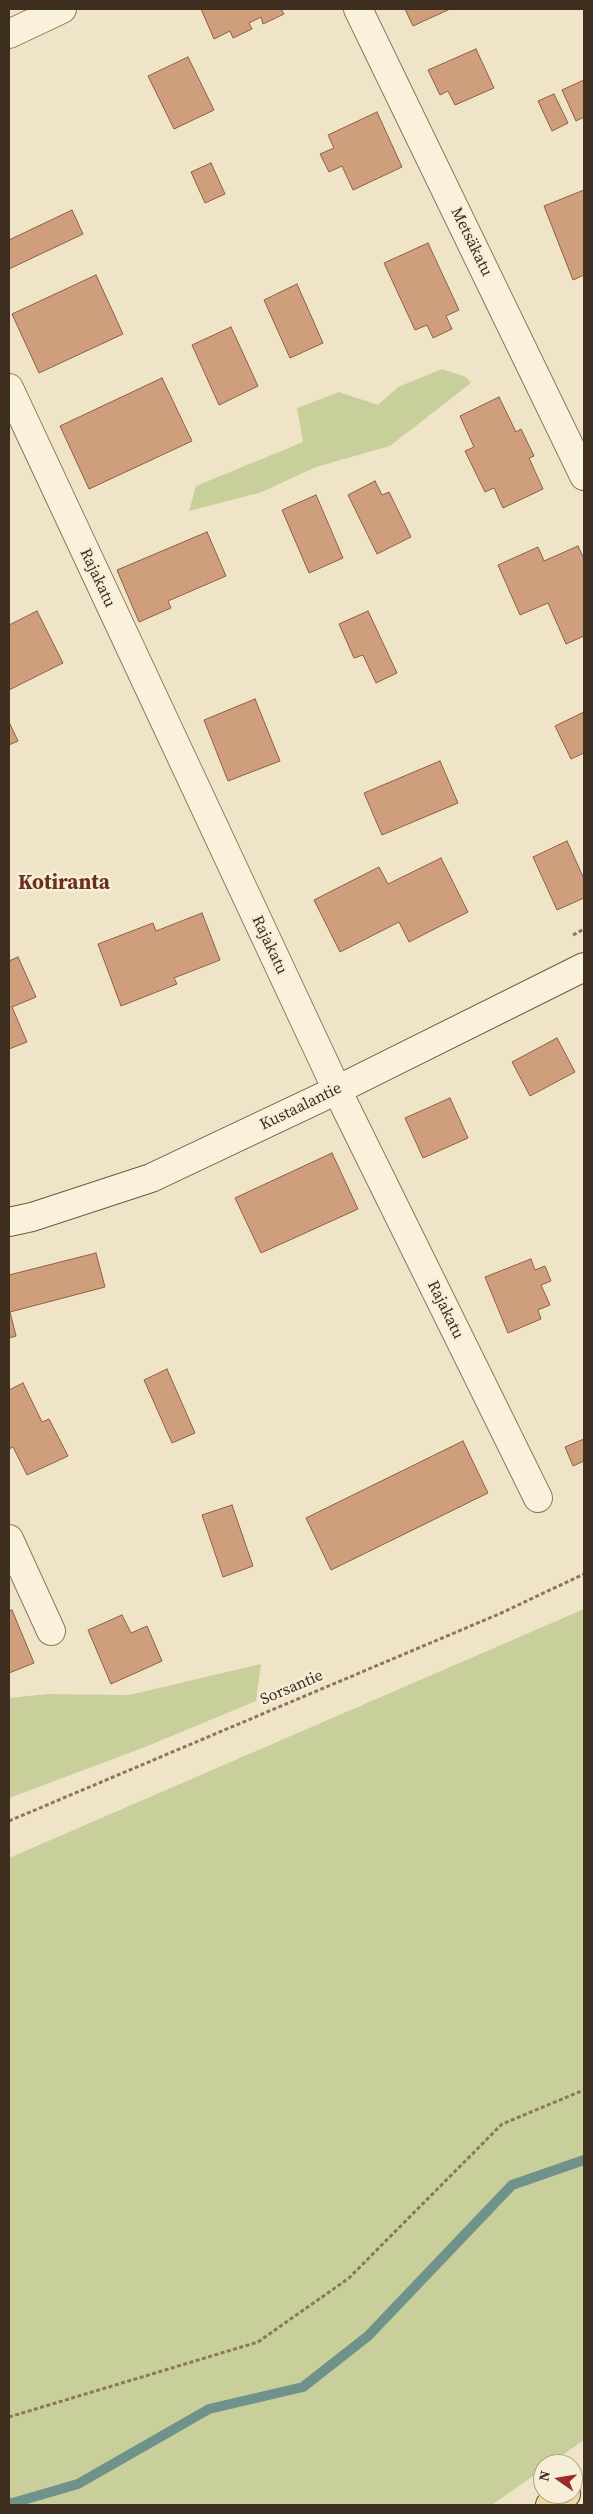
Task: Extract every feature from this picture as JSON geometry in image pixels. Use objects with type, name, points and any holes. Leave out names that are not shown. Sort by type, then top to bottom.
[{"type":"street","points":[[9,34],[62,9]]},
{"type":"street","name":"Metsäkatu","points":[[358,9],[584,476]]},
{"type":"street","name":"Rajakatu","points":[[9,388],[337,1090],[538,1498]]},
{"type":"street","name":"Kustaalantie","points":[[9,1222],[32,1217],[151,1178],[337,1090],[584,967]]},
{"type":"street","points":[[9,1539],[51,1631]]},
{"type":"path","name":"Sorsantie","points":[[9,1821],[499,1614],[584,1574]]},
{"type":"path","points":[[9,2417],[258,2342],[349,2278],[502,2124],[584,2090]]},
{"type":"green space","points":[[442,369],[466,377],[471,383],[390,446],[316,467],[262,492],[189,511],[196,486],[303,442],[297,408],[339,392],[378,405],[398,387]]},
{"type":"green space","points":[[584,1609],[584,2440],[564,2454],[533,2454],[533,2476],[492,2505],[9,2505],[9,1858]]},
{"type":"green space","points":[[261,1664],[256,1701],[145,1747],[9,1798],[9,1698],[48,1694],[129,1695]]},
{"type":"building","points":[[201,9],[281,9],[284,14],[263,24],[261,17],[249,23],[252,29],[233,38],[230,31],[214,39]]},
{"type":"building","points":[[405,9],[450,9],[413,26]]},
{"type":"building","points":[[476,49],[494,88],[455,105],[448,91],[440,95],[428,70]]},
{"type":"building","points":[[188,57],[214,110],[174,129],[148,76]]},
{"type":"building","points":[[584,80],[584,117],[576,121],[562,90]]},
{"type":"building","points":[[554,94],[568,123],[552,131],[538,101]]},
{"type":"building","points":[[377,112],[402,167],[353,190],[342,166],[329,172],[320,154],[334,148],[328,135]]},
{"type":"building","points":[[211,163],[225,194],[205,203],[191,172]]},
{"type":"building","points":[[584,190],[584,275],[573,280],[544,206]]},
{"type":"building","points":[[72,210],[83,234],[9,269],[9,240]]},
{"type":"building","points":[[428,243],[459,310],[446,316],[452,329],[433,338],[427,325],[415,330],[384,263]]},
{"type":"building","points":[[96,275],[123,334],[39,373],[12,314]]},
{"type":"building","points":[[297,284],[323,343],[290,358],[264,300]]},
{"type":"building","points":[[231,327],[258,386],[219,405],[192,345]]},
{"type":"building","points":[[162,378],[192,441],[89,489],[60,426]]},
{"type":"building","points":[[499,397],[516,432],[521,429],[534,456],[529,458],[543,489],[503,508],[494,488],[485,492],[465,451],[474,447],[460,416]]},
{"type":"building","points":[[375,481],[382,495],[389,492],[411,537],[377,554],[348,495]]},
{"type":"building","points":[[316,495],[343,558],[309,573],[282,510]]},
{"type":"building","points":[[207,532],[226,576],[168,601],[171,608],[139,622],[117,570]]},
{"type":"building","points":[[578,546],[584,559],[584,636],[566,644],[548,603],[520,615],[498,565],[538,547],[544,561]]},
{"type":"building","points":[[37,611],[63,663],[9,690],[9,625]]},
{"type":"building","points":[[368,611],[397,673],[376,683],[363,655],[354,658],[339,624]]},
{"type":"building","points":[[255,699],[280,761],[228,781],[204,720]]},
{"type":"building","points":[[584,712],[584,753],[571,759],[555,726]]},
{"type":"building","points":[[9,722],[18,741],[9,745]]},
{"type":"building","points":[[440,761],[458,803],[382,835],[364,793]]},
{"type":"building","points":[[567,841],[584,879],[584,898],[557,910],[533,857]]},
{"type":"building","points":[[441,858],[468,912],[409,942],[399,922],[340,952],[314,900],[379,867],[388,884]]},
{"type":"building","points":[[202,913],[220,960],[174,978],[177,984],[121,1006],[98,944],[153,923],[156,931]]},
{"type":"building","points":[[18,957],[36,997],[12,1007],[27,1042],[9,1049],[9,961]]},
{"type":"building","points":[[557,1038],[575,1072],[530,1096],[512,1062]]},
{"type":"building","points":[[450,1098],[468,1138],[423,1158],[405,1118]]},
{"type":"building","points":[[332,1153],[358,1209],[261,1253],[235,1198]]},
{"type":"building","points":[[96,1253],[105,1287],[10,1312],[16,1336],[9,1338],[9,1275]]},
{"type":"building","points":[[531,1259],[535,1270],[545,1266],[551,1281],[541,1285],[550,1305],[538,1310],[541,1319],[508,1333],[485,1277]]},
{"type":"building","points":[[167,1369],[195,1433],[172,1443],[144,1380]]},
{"type":"building","points":[[23,1383],[42,1422],[49,1419],[68,1456],[27,1475],[13,1447],[9,1449],[9,1390]]},
{"type":"building","points":[[584,1439],[584,1461],[573,1466],[565,1447]]},
{"type":"building","points":[[463,1441],[488,1493],[331,1570],[306,1518]]},
{"type":"building","points":[[232,1505],[253,1566],[223,1577],[202,1515]]},
{"type":"building","points":[[12,1610],[34,1663],[9,1673],[9,1611]]},
{"type":"building","points":[[122,1615],[131,1633],[147,1626],[162,1661],[111,1684],[88,1630]]},
{"type":"waterway","points":[[9,2504],[78,2484],[209,2409],[303,2387],[368,2336],[512,2185],[584,2160]]},
{"type":"district","name":"Kotiranta","points":[[64,884]]}]
